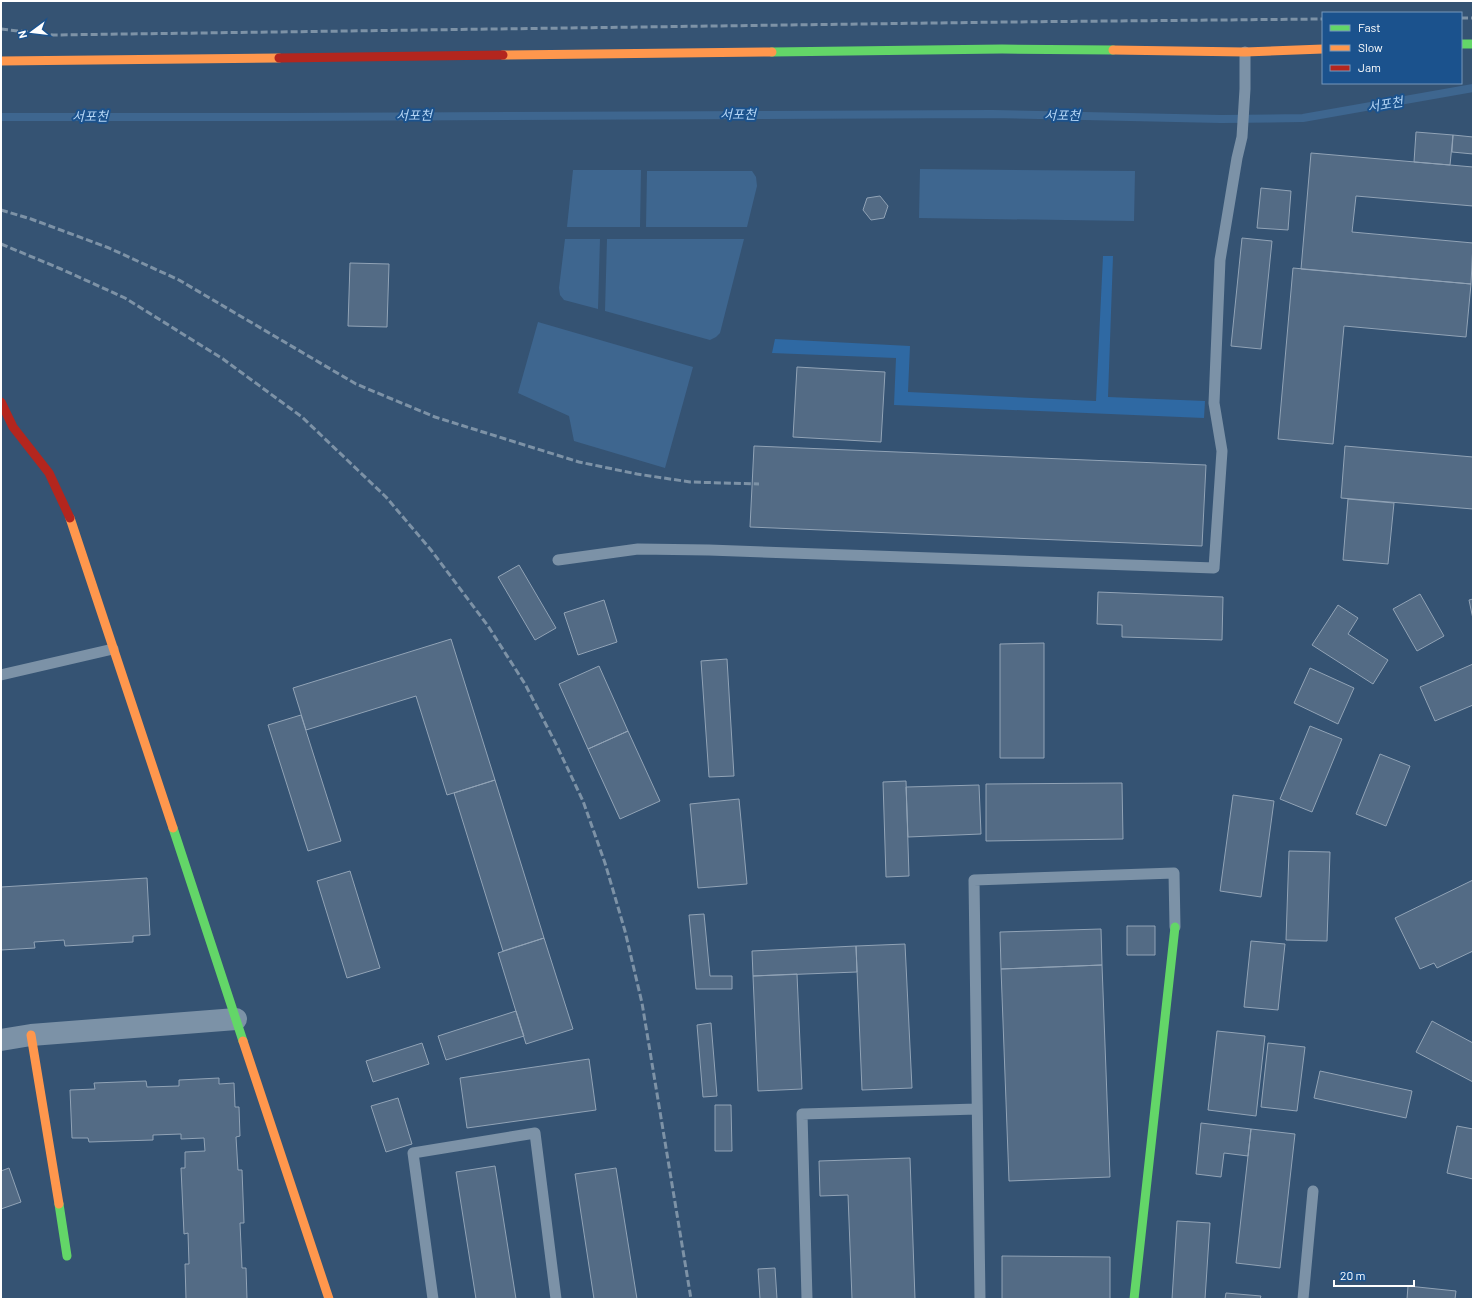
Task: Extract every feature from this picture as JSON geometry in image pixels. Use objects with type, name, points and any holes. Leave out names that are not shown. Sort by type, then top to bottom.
[{"type":"street","points":[[1462,44],[1473,44]]},
{"type":"street","points":[[1,61],[1002,49],[1245,52],[1322,49]]},
{"type":"street","points":[[1,402],[13,426],[48,473],[66,510],[329,1299]]},
{"type":"street","points":[[1134,1299],[1175,927]]},
{"type":"street","points":[[1,1040],[31,1034],[236,1019]]},
{"type":"street","points":[[31,1034],[67,1256]]},
{"type":"lane","points":[[558,560],[638,549],[709,550],[1214,568],[1222,451],[1214,403],[1220,260],[1237,158],[1242,137],[1246,89],[1245,52]]},
{"type":"lane","points":[[1,675],[113,649]]},
{"type":"lane","points":[[980,1299],[974,880],[1174,873],[1175,927]]},
{"type":"lane","points":[[807,1299],[802,1114],[977,1109]]},
{"type":"lane","points":[[433,1299],[413,1153],[535,1133],[556,1299]]},
{"type":"lane","points":[[1303,1299],[1313,1191]]},
{"type":"shaded area","points":[[920,169],[1135,171],[1134,221],[919,218]]},
{"type":"shaded area","points":[[573,170],[641,170],[640,227],[567,227]]},
{"type":"shaded area","points":[[647,171],[752,171],[756,177],[757,186],[747,227],[646,227]]},
{"type":"shaded area","points":[[565,239],[600,239],[598,309],[564,300],[560,295],[559,288]]},
{"type":"shaded area","points":[[607,239],[744,239],[720,333],[710,340],[605,311]]},
{"type":"shaded area","points":[[1103,256],[1113,256],[1108,397],[1205,401],[1204,418],[894,405],[896,358],[772,353],[775,339],[910,346],[908,392],[1096,401]]},
{"type":"shaded area","points":[[538,322],[693,367],[665,468],[574,441],[569,416],[518,393]]},
{"type":"building","points":[[1416,132],[1453,135],[1450,165],[1414,162]]},
{"type":"building","points":[[1453,135],[1473,137],[1473,154],[1452,152]]},
{"type":"building","points":[[1311,153],[1473,167],[1473,206],[1356,196],[1352,232],[1473,243],[1471,284],[1301,269]]},
{"type":"building","points":[[1261,188],[1291,191],[1288,230],[1257,228]]},
{"type":"building","points":[[880,196],[888,206],[884,218],[871,220],[863,210],[867,198]]},
{"type":"building","points":[[1242,238],[1272,241],[1261,349],[1231,346]]},
{"type":"building","points":[[350,263],[389,264],[387,327],[348,326]]},
{"type":"building","points":[[1293,268],[1471,284],[1466,337],[1344,326],[1333,444],[1278,439]]},
{"type":"building","points":[[797,367],[885,372],[881,442],[793,437]]},
{"type":"building","points":[[754,446],[1206,465],[1202,546],[750,527]]},
{"type":"building","points":[[1345,446],[1473,457],[1473,509],[1341,498]]},
{"type":"building","points":[[1348,499],[1394,503],[1388,564],[1343,560]]},
{"type":"building","points":[[519,565],[556,628],[535,640],[498,577]]},
{"type":"building","points":[[1098,592],[1223,597],[1222,640],[1122,637],[1122,625],[1097,624]]},
{"type":"building","points":[[1420,594],[1444,636],[1417,651],[1393,609]]},
{"type":"building","points":[[1473,599],[1473,619],[1469,600]]},
{"type":"building","points":[[604,600],[617,642],[578,655],[564,613]]},
{"type":"building","points":[[1338,605],[1358,618],[1348,634],[1388,660],[1373,684],[1312,645]]},
{"type":"building","points":[[451,639],[495,780],[447,795],[416,696],[306,730],[293,688]]},
{"type":"building","points":[[1044,643],[1044,758],[1000,758],[1000,644]]},
{"type":"building","points":[[727,659],[734,776],[709,777],[701,661]]},
{"type":"building","points":[[1473,664],[1473,705],[1435,721],[1420,687]]},
{"type":"building","points":[[599,666],[628,731],[588,749],[559,684]]},
{"type":"building","points":[[1310,668],[1354,688],[1338,724],[1294,703]]},
{"type":"building","points":[[301,715],[341,841],[308,851],[268,725]]},
{"type":"building","points":[[1310,726],[1342,739],[1312,812],[1280,799]]},
{"type":"building","points":[[628,731],[660,801],[620,819],[588,749]]},
{"type":"building","points":[[1380,754],[1410,766],[1386,826],[1356,814]]},
{"type":"building","points":[[495,780],[544,938],[503,951],[454,793]]},
{"type":"building","points":[[906,781],[909,876],[886,877],[883,782]]},
{"type":"building","points":[[1122,783],[1123,839],[986,841],[986,784]]},
{"type":"building","points":[[979,785],[981,834],[908,837],[906,787]]},
{"type":"building","points":[[1233,795],[1274,801],[1261,897],[1220,891]]},
{"type":"building","points":[[739,799],[747,884],[698,888],[690,804]]},
{"type":"building","points":[[1289,851],[1330,852],[1327,941],[1286,940]]},
{"type":"building","points":[[350,871],[380,968],[347,978],[317,881]]},
{"type":"building","points":[[147,878],[150,935],[133,936],[133,942],[65,946],[64,940],[34,942],[35,948],[1,950],[1,887]]},
{"type":"building","points":[[1473,880],[1473,951],[1437,968],[1434,963],[1420,969],[1395,918]]},
{"type":"building","points":[[704,914],[710,976],[732,976],[732,989],[696,989],[689,915]]},
{"type":"building","points":[[1127,926],[1155,926],[1155,955],[1127,955]]},
{"type":"building","points":[[1101,929],[1102,965],[1001,969],[1000,932]]},
{"type":"building","points":[[544,938],[573,1029],[526,1044],[498,953]]},
{"type":"building","points":[[1251,941],[1285,944],[1278,1010],[1244,1007]]},
{"type":"building","points":[[905,944],[912,1088],[862,1090],[856,946]]},
{"type":"building","points":[[856,946],[857,972],[753,976],[752,951]]},
{"type":"building","points":[[1102,965],[1110,1177],[1009,1181],[1001,969]]},
{"type":"building","points":[[797,974],[802,1089],[758,1091],[753,976]]},
{"type":"building","points":[[516,1011],[524,1036],[446,1060],[438,1036]]},
{"type":"building","points":[[1432,1021],[1473,1043],[1473,1082],[1416,1052]]},
{"type":"building","points":[[711,1023],[717,1096],[703,1097],[697,1025]]},
{"type":"building","points":[[1217,1031],[1265,1036],[1256,1116],[1208,1110]]},
{"type":"building","points":[[422,1043],[429,1064],[373,1082],[366,1061]]},
{"type":"building","points":[[1268,1043],[1305,1047],[1297,1111],[1261,1107]]},
{"type":"building","points":[[589,1059],[596,1110],[467,1128],[460,1078]]},
{"type":"building","points":[[1320,1071],[1412,1091],[1406,1118],[1314,1098]]},
{"type":"building","points":[[219,1078],[219,1084],[234,1083],[235,1107],[239,1107],[240,1136],[236,1137],[238,1170],[242,1170],[244,1223],[240,1223],[242,1268],[246,1268],[247,1299],[186,1299],[185,1264],[189,1264],[188,1233],[184,1234],[181,1168],[185,1168],[185,1152],[205,1151],[204,1138],[181,1139],[181,1134],[153,1135],[153,1140],[89,1142],[88,1138],[72,1138],[70,1090],[95,1089],[94,1083],[146,1081],[147,1087],[179,1086],[179,1080]]},
{"type":"building","points":[[398,1098],[412,1144],[386,1152],[371,1106]]},
{"type":"building","points":[[715,1105],[731,1105],[732,1151],[715,1151]]},
{"type":"building","points":[[1201,1123],[1251,1129],[1248,1156],[1224,1153],[1221,1177],[1196,1174]]},
{"type":"building","points":[[1457,1126],[1473,1129],[1473,1179],[1447,1173]]},
{"type":"building","points":[[1251,1129],[1295,1134],[1280,1268],[1236,1263]]},
{"type":"building","points":[[910,1158],[915,1299],[852,1299],[848,1195],[820,1196],[819,1161]]},
{"type":"building","points":[[495,1166],[516,1299],[476,1299],[456,1172]]},
{"type":"building","points":[[9,1168],[21,1202],[1,1209],[1,1171]]},
{"type":"building","points":[[616,1168],[637,1299],[594,1299],[575,1174]]},
{"type":"building","points":[[1177,1221],[1210,1223],[1205,1299],[1172,1299]]},
{"type":"building","points":[[1002,1256],[1110,1257],[1110,1299],[1002,1299]]},
{"type":"building","points":[[775,1268],[777,1299],[760,1299],[758,1269]]},
{"type":"building","points":[[1408,1286],[1456,1291],[1455,1299],[1407,1299]]},
{"type":"building","points":[[1226,1293],[1261,1296],[1260,1299],[1225,1299]]},
{"type":"waterway","name":"서포천","points":[[1,117],[992,114],[1221,119],[1303,118],[1473,88]]},
{"type":"railway","points":[[1462,18],[1473,18]]},
{"type":"railway","points":[[1,29],[53,35],[1322,19]]},
{"type":"railway","points":[[1,210],[31,219],[109,248],[179,280],[356,384],[435,417],[579,462],[637,474],[690,482],[759,484]]},
{"type":"railway","points":[[1,244],[125,298],[223,359],[302,417],[386,497],[431,550],[488,626],[525,684],[556,744],[583,801],[605,863],[625,931],[642,1003],[691,1299]]},
{"type":"traffic: fast","points":[[1462,44],[1473,44]]},
{"type":"traffic: fast","points":[[772,52],[1002,49],[1113,50]]},
{"type":"traffic: fast","points":[[173,828],[243,1041]]},
{"type":"traffic: fast","points":[[1134,1299],[1175,927]]},
{"type":"traffic: fast","points":[[59,1204],[67,1256]]},
{"type":"traffic: slow","points":[[1113,50],[1245,52],[1322,49]]},
{"type":"traffic: slow","points":[[503,55],[772,52]]},
{"type":"traffic: slow","points":[[1,61],[279,58]]},
{"type":"traffic: slow","points":[[70,518],[173,828]]},
{"type":"traffic: slow","points":[[31,1035],[59,1204]]},
{"type":"traffic: slow","points":[[243,1041],[329,1299]]},
{"type":"traffic: jam","points":[[279,58],[503,55]]},
{"type":"traffic: jam","points":[[1,402],[13,427],[49,473],[70,518]]}]
